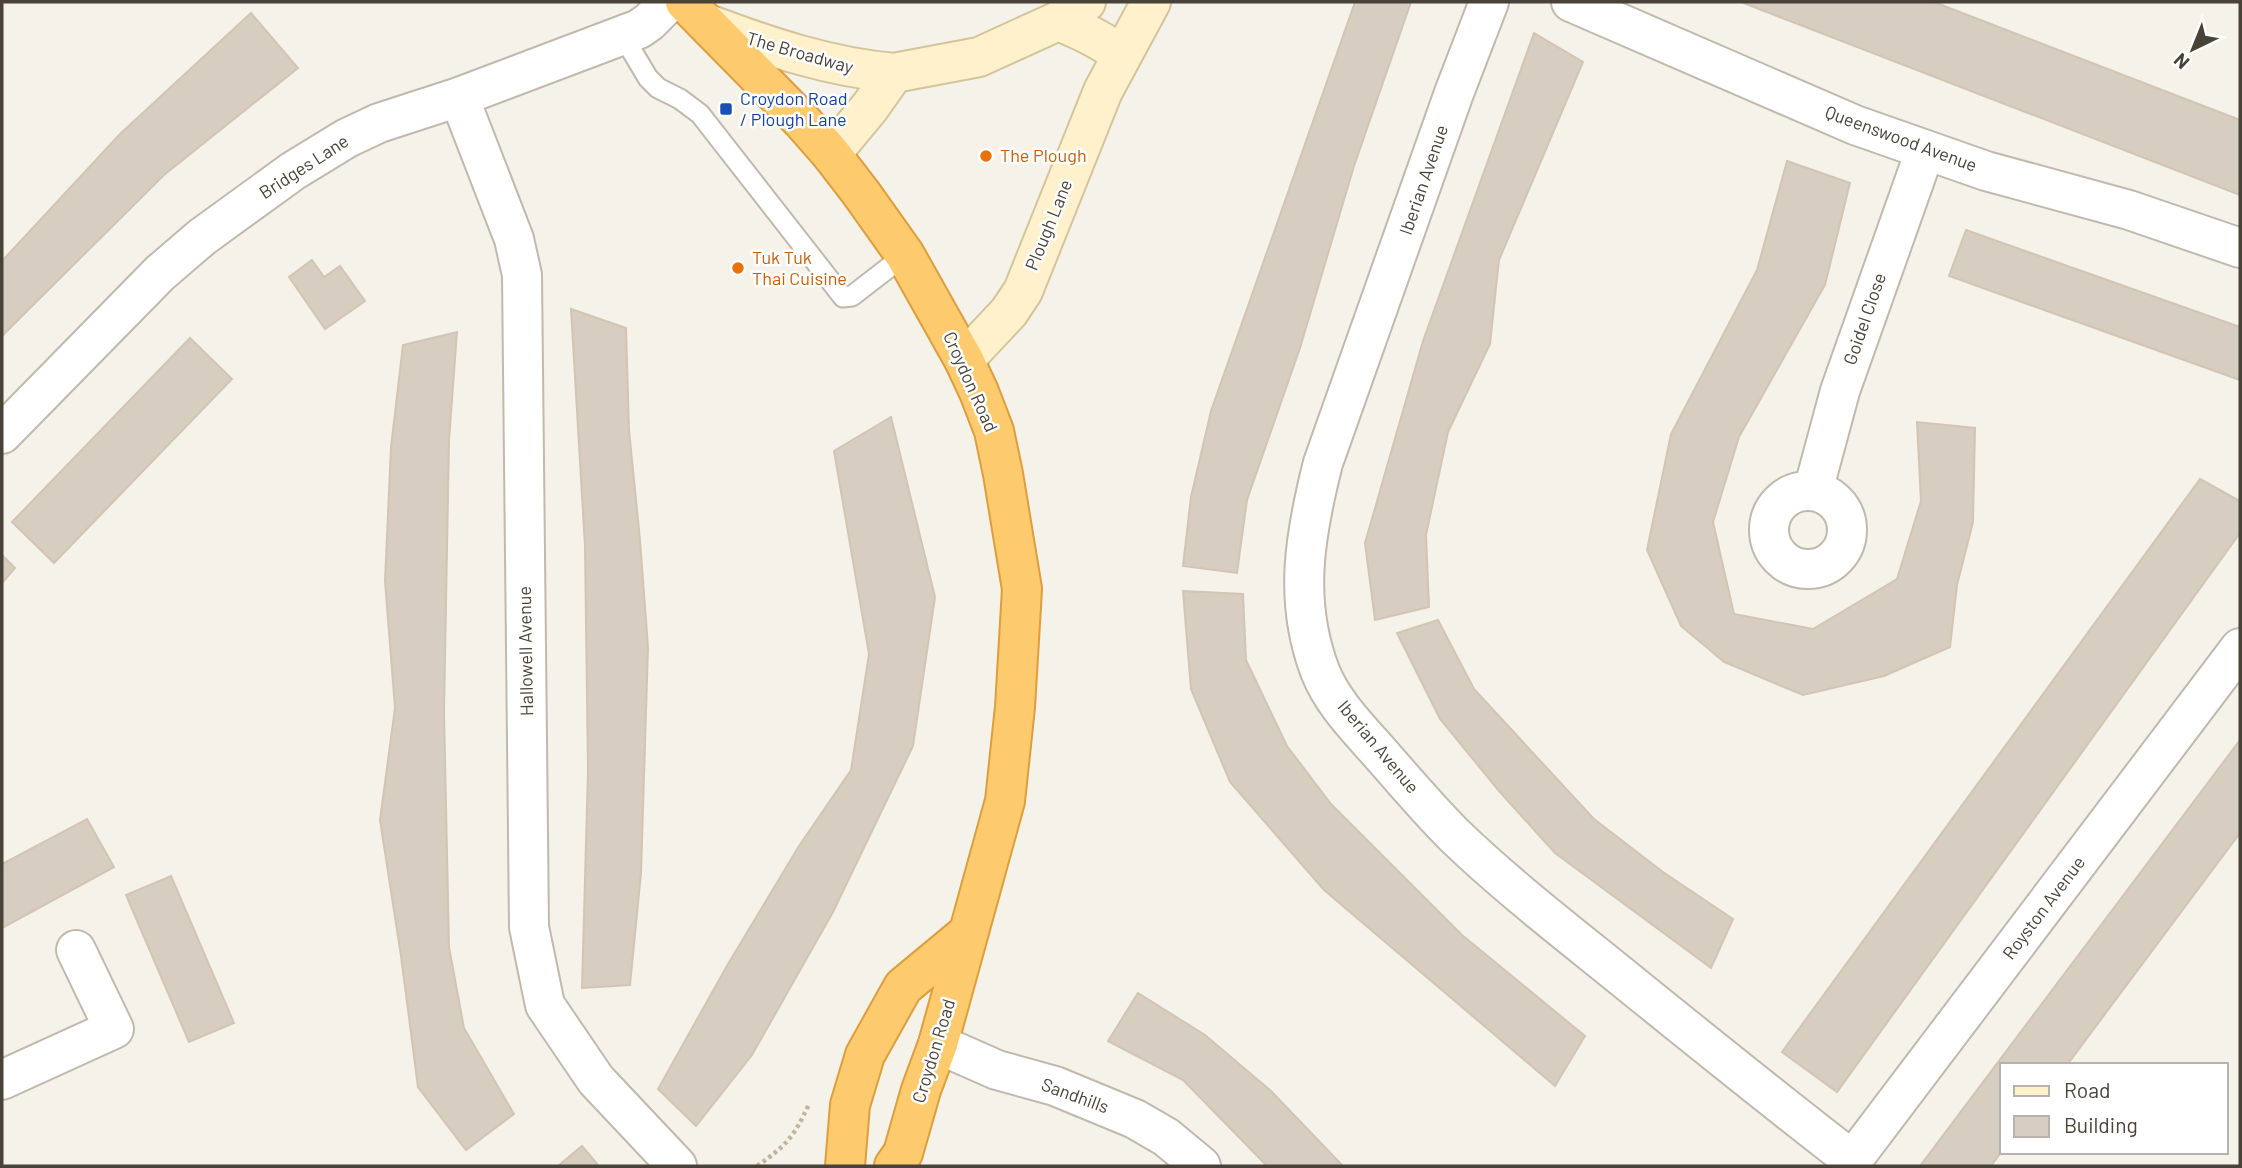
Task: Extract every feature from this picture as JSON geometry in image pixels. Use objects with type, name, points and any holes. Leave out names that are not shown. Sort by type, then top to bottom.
[{"type":"highway","name":"Croydon Road","points":[[696,13],[831,154],[905,255],[964,360],[994,430],[1003,474],[1022,589],[1015,707],[1005,801],[938,1044],[921,1090],[903,1153],[894,1166]]},
{"type":"highway","points":[[845,1166],[850,1105],[865,1055],[902,986],[968,933]]},
{"type":"main road","name":"Plough Lane","points":[[964,360],[1009,312],[1023,290],[1102,91],[1152,2]]},
{"type":"main road","name":"The Broadway","points":[[696,13],[776,49],[859,69],[894,73],[979,57],[1072,11],[1084,32],[1122,56]]},
{"type":"main road","points":[[831,154],[894,73]]},
{"type":"street","name":"Bridges Lane","points":[[5,424],[160,273],[202,237],[293,171],[347,138],[379,123],[459,97],[623,36],[649,22],[669,2]]},
{"type":"street","name":"Iberian Avenue","points":[[1489,2],[1454,93],[1323,463],[1309,516],[1304,564],[1305,611],[1311,644],[1321,674],[1352,720],[1453,834],[1511,886],[1850,1163]]},
{"type":"street","name":"Queenswood Avenue","points":[[1571,2],[1855,125],[1925,151],[1986,171],[2129,210],[2240,248]]},
{"type":"street","name":"Hallowell Avenue","points":[[459,97],[514,239],[522,275],[528,927],[545,1005],[596,1080],[677,1166]]},
{"type":"street","name":"Goidel Close","points":[[1813,491],[1840,391],[1925,151]]},
{"type":"street","name":"Royston Avenue","points":[[1850,1163],[2240,648]]},
{"type":"street","points":[[2,1080],[114,1029],[76,950]]},
{"type":"street","name":"Sandhills","points":[[938,1044],[997,1070],[1055,1086],[1135,1119],[1166,1137],[1201,1166]]},
{"type":"lane","points":[[623,36],[648,78],[658,88],[680,99],[700,114],[843,297],[852,296],[905,255]]},
{"type":"path","points":[[757,1166],[782,1149],[798,1130],[813,1095]]},
{"type":"building","points":[[1355,2],[1411,2],[1354,166],[1300,348],[1247,500],[1237,573],[1183,566],[1191,497],[1211,411]]},
{"type":"building","points":[[1741,2],[1934,2],[2240,120],[2240,195]]},
{"type":"building","points":[[251,13],[298,68],[164,175],[2,336],[2,261],[120,134]]},
{"type":"building","points":[[1534,33],[1583,62],[1499,260],[1490,344],[1448,432],[1426,535],[1429,607],[1375,620],[1365,543],[1423,341]]},
{"type":"building","points":[[1787,161],[1850,183],[1825,285],[1739,437],[1713,522],[1734,614],[1813,629],[1897,579],[1921,501],[1917,422],[1975,428],[1973,522],[1957,585],[1950,647],[1884,676],[1803,695],[1724,662],[1681,626],[1647,550],[1671,434],[1757,270]]},
{"type":"building","points":[[1966,230],[2240,327],[2240,380],[1949,276]]},
{"type":"building","points":[[312,260],[324,277],[340,266],[365,301],[325,329],[289,277]]},
{"type":"building","points":[[571,309],[626,328],[629,430],[648,647],[641,873],[630,985],[582,988],[588,770],[585,546]]},
{"type":"building","points":[[457,332],[449,440],[444,712],[449,947],[464,1028],[514,1114],[466,1150],[418,1087],[380,820],[395,708],[385,581],[391,447],[403,345]]},
{"type":"building","points":[[190,338],[232,379],[54,563],[12,522]]},
{"type":"building","points":[[891,417],[935,597],[913,746],[833,912],[752,1055],[696,1126],[658,1089],[728,964],[799,846],[851,770],[869,654],[834,451]]},
{"type":"building","points":[[2200,479],[2240,501],[2240,533],[1837,1092],[1782,1052]]},
{"type":"building","points":[[2,555],[15,568],[2,583]]},
{"type":"building","points":[[1183,591],[1243,594],[1246,660],[1287,746],[1331,804],[1462,935],[1585,1036],[1555,1086],[1324,890],[1230,782],[1191,689]]},
{"type":"building","points":[[1438,620],[1474,689],[1594,819],[1663,872],[1733,919],[1711,968],[1555,853],[1499,791],[1440,719],[1397,633]]},
{"type":"building","points":[[2240,740],[2240,833],[2068,1063],[2000,1063],[2000,1154],[1991,1166],[1920,1166]]},
{"type":"building","points":[[87,819],[114,867],[2,928],[2,864]]},
{"type":"building","points":[[171,876],[234,1023],[189,1042],[126,895]]},
{"type":"building","points":[[1138,993],[1205,1035],[1271,1091],[1343,1166],[1267,1166],[1183,1080],[1108,1041]]},
{"type":"building","points":[[582,1146],[599,1166],[558,1166]]},
{"type":"place","name":"Croydon Road / Plough Lane","points":[[726,109]]},
{"type":"place","name":"The Plough","points":[[986,156]]},
{"type":"place","name":"Tuk Tuk Thai Cuisine","points":[[738,268]]}]
